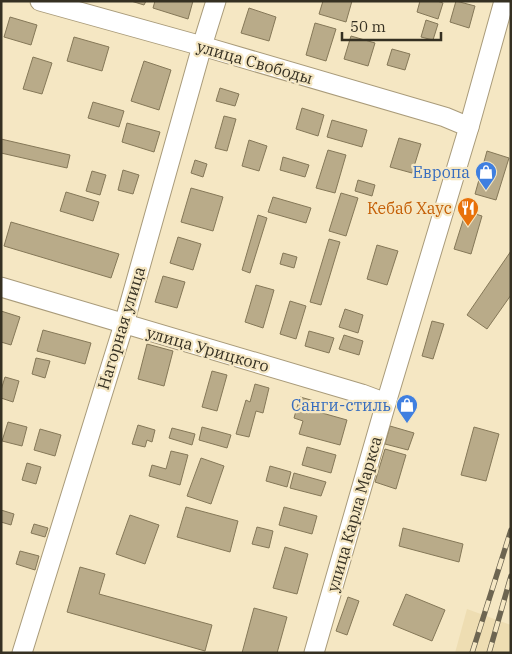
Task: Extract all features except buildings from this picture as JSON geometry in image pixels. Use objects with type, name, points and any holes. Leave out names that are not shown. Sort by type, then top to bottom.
[{"type":"street","name":"улица Свободы","points":[[40,1],[444,117],[469,127]]},
{"type":"street","name":"Нагорная улица","points":[[22,653],[124,324],[216,1]]},
{"type":"street","name":"улица Карла Маркса","points":[[314,653],[386,403],[469,127],[504,1]]},
{"type":"street","name":"улица Урицкого","points":[[1,287],[362,394],[386,403]]},
{"type":"shaded area","points":[[467,609],[511,625],[511,653],[455,653]]},
{"type":"railway","points":[[472,653],[511,530]]},
{"type":"railway","points":[[489,653],[511,576]]},
{"type":"place","name":"Европа","points":[[486,191]]},
{"type":"place","name":"Кебаб Хаус","points":[[468,227]]},
{"type":"place","name":"Санги-стиль","points":[[407,424]]}]
